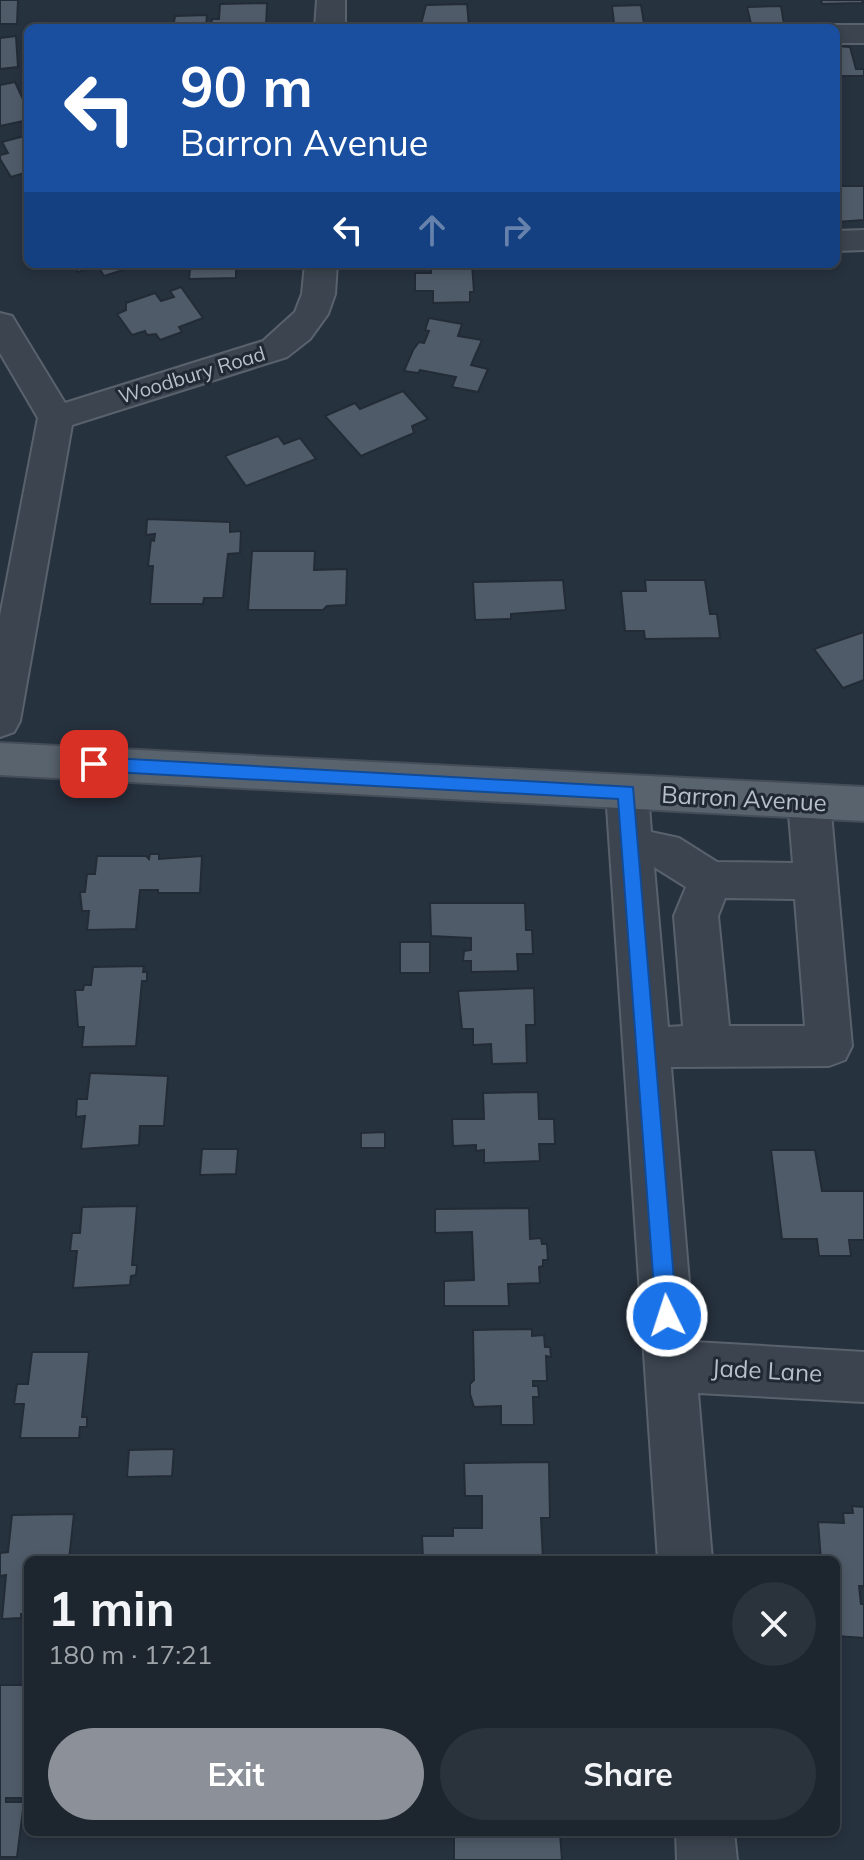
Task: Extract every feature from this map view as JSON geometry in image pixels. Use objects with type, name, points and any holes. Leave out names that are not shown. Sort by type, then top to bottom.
[{"type":"main road","name":"Barron Avenue","points":[[0,759],[864,804]]},
{"type":"street","points":[[330,24],[331,0]]},
{"type":"street","points":[[840,34],[864,34]]},
{"type":"street","points":[[840,241],[864,240]]},
{"type":"street","name":"Woodbury Road","points":[[56,418],[275,349],[304,328],[310,318],[320,298],[321,268]]},
{"type":"street","points":[[0,324],[56,418],[0,721]]},
{"type":"street","points":[[627,792],[685,1556]]},
{"type":"street","points":[[646,1047],[846,1048],[815,881],[809,802]]},
{"type":"street","points":[[630,848],[664,850],[710,880],[815,881]]},
{"type":"street","points":[[708,1047],[696,916],[710,880]]},
{"type":"street","name":"Jade Lane","points":[[671,1366],[864,1377]]},
{"type":"street","points":[[705,1836],[707,1860]]},
{"type":"building","points":[[0,0],[18,0],[17,24],[0,24]]},
{"type":"building","points":[[821,0],[862,0],[863,3],[822,4]]},
{"type":"building","points":[[267,3],[266,24],[211,24],[212,19],[219,19],[220,4]]},
{"type":"building","points":[[467,4],[469,24],[421,24],[426,5]]},
{"type":"building","points":[[641,5],[644,23],[614,23],[612,6]]},
{"type":"building","points":[[781,6],[784,24],[751,24],[747,7]]},
{"type":"building","points":[[207,15],[206,24],[174,24],[175,16]]},
{"type":"building","points":[[16,36],[18,67],[0,69],[0,38]]},
{"type":"building","points":[[840,46],[850,47],[856,69],[864,69],[864,76],[840,76]]},
{"type":"building","points":[[15,82],[24,101],[24,121],[0,126],[0,85]]},
{"type":"building","points":[[24,136],[24,173],[11,177],[0,159],[0,155],[8,153],[2,142]]},
{"type":"building","points":[[840,186],[864,186],[864,220],[840,222]]},
{"type":"building","points":[[99,268],[129,268],[104,276]]},
{"type":"building","points":[[236,268],[236,278],[189,279],[190,269]]},
{"type":"building","points":[[431,268],[472,268],[474,292],[470,292],[470,302],[433,303],[433,291],[415,291],[415,273],[431,273]]},
{"type":"building","points":[[181,287],[203,318],[179,327],[182,332],[160,340],[156,334],[147,335],[145,331],[132,335],[117,314],[126,310],[126,303],[155,293],[161,301],[174,297],[170,291]]},
{"type":"building","points":[[429,318],[462,324],[458,336],[482,340],[471,365],[488,369],[478,392],[452,387],[456,377],[420,370],[418,373],[404,371],[413,350],[419,342],[424,343],[429,331],[425,330]]},
{"type":"building","points":[[403,391],[428,419],[412,426],[414,433],[361,456],[325,416],[355,403],[360,409]]},
{"type":"building","points":[[278,436],[284,444],[300,438],[316,459],[246,486],[225,456]]},
{"type":"building","points":[[147,519],[230,522],[230,532],[241,531],[240,553],[228,554],[223,598],[204,598],[203,604],[150,604],[153,566],[148,566],[151,540],[154,541],[155,534],[146,535]]},
{"type":"building","points":[[252,551],[315,551],[314,570],[347,569],[346,605],[327,606],[323,610],[248,610]]},
{"type":"building","points":[[563,580],[566,610],[511,614],[511,619],[475,620],[473,582]]},
{"type":"building","points":[[645,580],[705,580],[710,614],[717,614],[720,638],[645,639],[644,631],[625,631],[621,591],[646,591]]},
{"type":"building","points":[[864,632],[864,680],[843,688],[814,649]]},
{"type":"building","points":[[150,854],[159,854],[159,859],[202,856],[200,893],[140,890],[136,929],[87,930],[89,911],[82,911],[80,892],[85,892],[87,874],[95,874],[97,856],[146,856],[149,859]]},
{"type":"building","points":[[430,903],[525,903],[526,930],[532,930],[533,954],[517,954],[518,971],[471,972],[471,961],[463,961],[464,951],[471,950],[471,938],[431,936]]},
{"type":"building","points":[[400,942],[430,942],[430,973],[400,973]]},
{"type":"building","points":[[144,966],[147,981],[142,981],[136,1046],[82,1047],[84,1027],[78,1027],[75,990],[91,985],[93,967]]},
{"type":"building","points":[[534,988],[535,1025],[526,1025],[527,1063],[492,1064],[491,1044],[473,1045],[473,1029],[462,1029],[458,991]]},
{"type":"building","points":[[90,1073],[168,1076],[164,1126],[140,1126],[139,1145],[81,1149],[85,1116],[76,1117],[77,1099],[87,1099]]},
{"type":"building","points":[[538,1092],[539,1119],[554,1119],[555,1144],[539,1144],[540,1161],[484,1163],[484,1150],[476,1151],[476,1145],[453,1146],[452,1119],[484,1119],[483,1093]]},
{"type":"building","points":[[385,1132],[385,1148],[361,1148],[361,1133]]},
{"type":"building","points":[[202,1149],[238,1149],[236,1174],[200,1175]]},
{"type":"building","points":[[771,1150],[815,1150],[822,1191],[864,1191],[864,1240],[849,1240],[851,1256],[819,1256],[817,1239],[782,1239]]},
{"type":"building","points":[[137,1206],[132,1265],[137,1265],[130,1285],[73,1288],[77,1251],[70,1251],[72,1233],[80,1233],[82,1207]]},
{"type":"building","points":[[529,1208],[530,1239],[541,1238],[542,1244],[547,1244],[548,1260],[543,1260],[543,1266],[539,1267],[540,1283],[508,1284],[509,1306],[444,1306],[444,1281],[474,1280],[472,1232],[435,1233],[435,1209]]},
{"type":"building","points":[[532,1329],[532,1336],[544,1335],[545,1347],[550,1347],[551,1357],[546,1356],[547,1381],[533,1381],[533,1386],[538,1386],[539,1397],[533,1397],[534,1425],[501,1425],[501,1406],[474,1407],[470,1394],[470,1384],[474,1380],[473,1330]]},
{"type":"building","points":[[32,1352],[89,1352],[82,1417],[87,1417],[87,1427],[80,1427],[79,1438],[20,1438],[24,1404],[14,1404],[17,1384],[28,1384]]},
{"type":"building","points":[[174,1449],[172,1476],[127,1477],[129,1450]]},
{"type":"building","points":[[549,1462],[550,1518],[541,1518],[543,1556],[423,1556],[422,1536],[453,1536],[453,1528],[482,1528],[482,1496],[465,1496],[464,1463]]},
{"type":"building","points":[[852,1506],[864,1507],[864,1586],[859,1586],[861,1604],[864,1604],[864,1638],[840,1636],[840,1556],[821,1556],[818,1522],[844,1523],[843,1513],[853,1513]]},
{"type":"building","points":[[74,1514],[69,1556],[24,1556],[24,1614],[21,1618],[2,1619],[6,1575],[0,1576],[0,1553],[8,1552],[12,1515]]},
{"type":"building","points":[[0,1685],[24,1685],[24,1798],[6,1798],[6,1802],[24,1802],[17,1857],[0,1857]]},
{"type":"building","points":[[454,1836],[560,1836],[562,1860],[454,1860]]},
{"type":"route","points":[[94,764],[627,792],[667,1316]]}]
